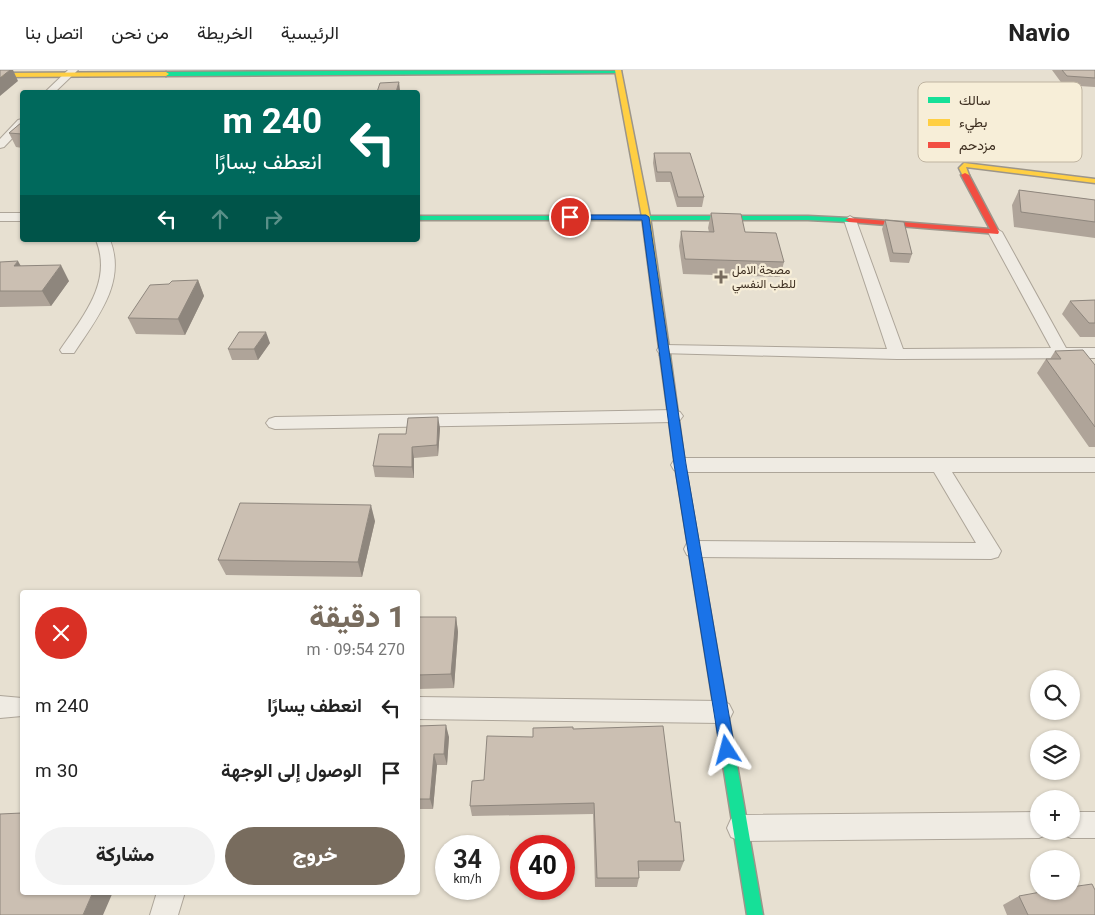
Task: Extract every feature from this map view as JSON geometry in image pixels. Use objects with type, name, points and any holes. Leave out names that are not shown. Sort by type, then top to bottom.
[{"type":"street","points":[[0,75],[71,72],[618,70],[646,217],[680,464],[755,915]]},
{"type":"street","points":[[52,90],[71,72]]},
{"type":"street","points":[[0,145],[20,124]]},
{"type":"street","points":[[1061,353],[962,168],[964,165],[1095,181]]},
{"type":"street","points":[[0,217],[20,217]]},
{"type":"street","points":[[420,218],[808,218],[995,232]]},
{"type":"street","points":[[850,220],[897,354]]},
{"type":"street","points":[[68,350],[93,312],[108,278],[110,253],[104,242]]},
{"type":"street","points":[[665,350],[897,354],[1095,353]]},
{"type":"street","points":[[275,423],[674,416]]},
{"type":"street","points":[[680,464],[1095,465]]},
{"type":"street","points":[[694,549],[990,551],[939,465]]},
{"type":"street","points":[[420,708],[721,712]]},
{"type":"street","points":[[740,828],[1030,825]]},
{"type":"street","points":[[1080,825],[1095,825]]},
{"type":"street","points":[[164,915],[170,895]]},
{"type":"building","points":[[0,70],[10,70],[0,78]]},
{"type":"building","points":[[1062,70],[1095,70],[1095,78],[1067,76]]},
{"type":"building","points":[[399,82],[397,90],[378,90],[380,83]]},
{"type":"building","points":[[20,124],[20,134],[9,133]]},
{"type":"building","points":[[654,153],[690,153],[704,197],[678,197],[671,172],[657,172]]},
{"type":"building","points":[[1019,190],[1095,200],[1095,222],[1021,212]]},
{"type":"building","points":[[711,213],[741,214],[745,232],[776,233],[784,262],[685,259],[681,231],[714,232]]},
{"type":"building","points":[[885,220],[904,222],[912,254],[893,253]]},
{"type":"building","points":[[18,261],[14,266],[61,265],[42,291],[0,291],[0,262]]},
{"type":"building","points":[[198,280],[178,319],[128,318],[150,285],[169,284],[172,281]]},
{"type":"building","points":[[1095,300],[1095,323],[1089,323],[1070,301]]},
{"type":"building","points":[[239,332],[266,332],[254,349],[228,349]]},
{"type":"building","points":[[1083,350],[1095,365],[1095,427],[1046,359],[1061,359],[1055,351]]},
{"type":"building","points":[[438,417],[437,445],[412,447],[412,467],[373,466],[379,434],[406,434],[408,418]]},
{"type":"building","points":[[240,503],[371,505],[358,562],[218,560]]},
{"type":"building","points":[[420,617],[456,617],[451,674],[420,675]]},
{"type":"building","points":[[446,725],[444,754],[434,754],[430,799],[420,799],[420,726]]},
{"type":"building","points":[[663,726],[675,822],[680,822],[684,861],[638,861],[639,878],[597,878],[594,803],[470,806],[472,781],[484,780],[487,736],[533,737],[533,728],[573,727],[573,729]]},
{"type":"building","points":[[20,813],[20,895],[92,895],[83,915],[0,915],[0,814]]},
{"type":"building","points":[[1092,884],[1095,890],[1095,915],[1028,915],[1019,896],[1030,894],[1030,900],[1080,900],[1080,886]]},
{"type":"traffic: fast","points":[[166,74],[618,71]]},
{"type":"traffic: fast","points":[[420,218],[808,218],[849,220]]},
{"type":"traffic: fast","points":[[665,355],[680,465],[755,915]]},
{"type":"traffic: slow","points":[[618,70],[646,217],[665,355]]},
{"type":"traffic: slow","points":[[0,75],[166,74]]},
{"type":"traffic: slow","points":[[965,175],[962,168],[964,165],[1095,181]]},
{"type":"traffic: jam","points":[[849,220],[995,232],[965,175]]},
{"type":"place","name":"مصحة الامل للطب النفسي","points":[[721,277]]},
{"type":"route","points":[[570,217],[646,217],[680,464],[727,750]]}]
